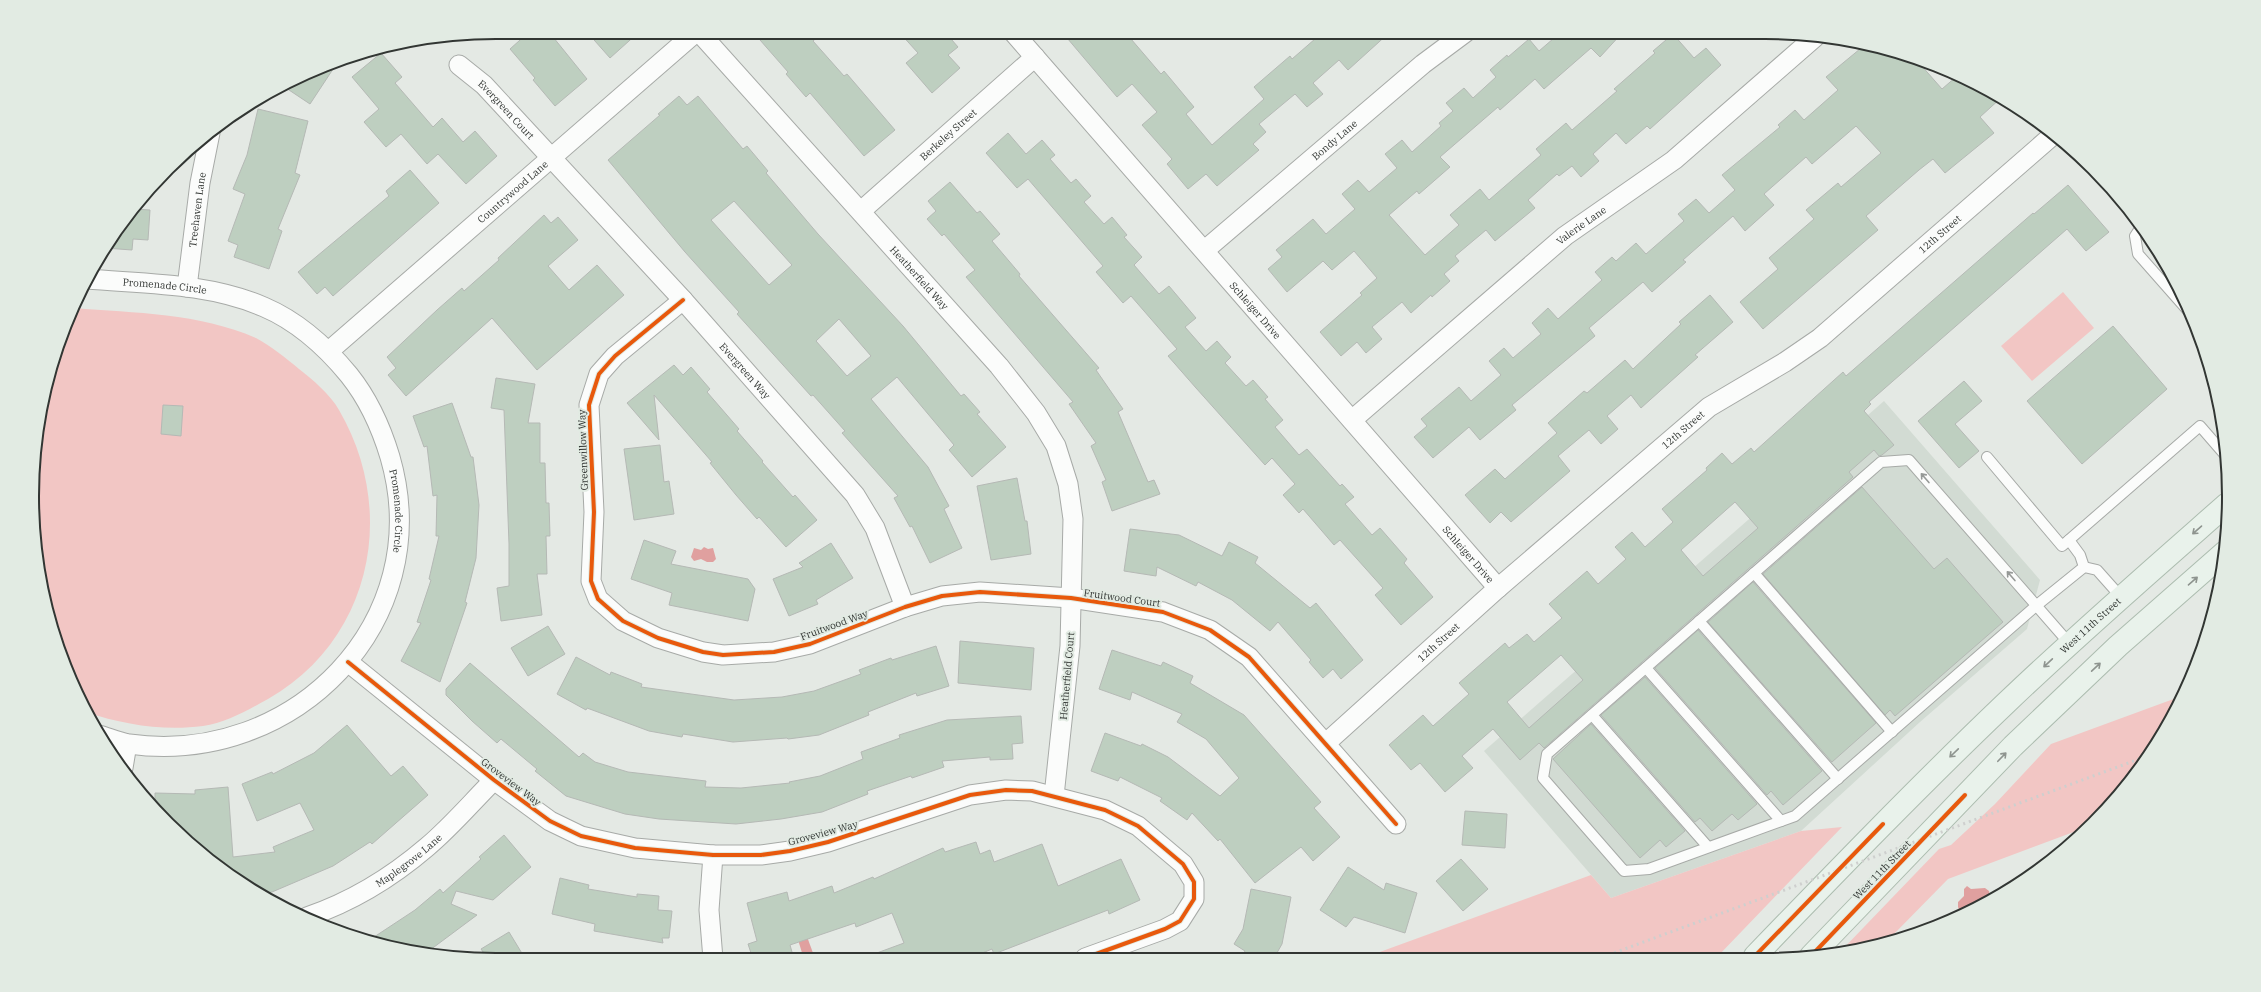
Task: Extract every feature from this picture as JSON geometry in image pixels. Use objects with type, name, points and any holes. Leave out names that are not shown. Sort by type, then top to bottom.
[{"type":"main road","name":"West 11th Street","points":[[1758,953],[1922,785],[2069,643],[2222,509]]},
{"type":"main road","name":"West 11th Street","points":[[1817,950],[2013,746],[2118,646],[2218,559]]},
{"type":"street","name":"Countrywood Lane","points":[[330,351],[688,39]]},
{"type":"street","name":"Heatherfield Way","points":[[706,39],[999,366],[1036,413],[1056,446],[1068,484],[1073,519],[1072,556]]},
{"type":"street","name":"Schleiger Drive","points":[[1019,39],[1205,250],[1498,588]]},
{"type":"street","name":"Bondy Lane","points":[[1205,250],[1423,64],[1457,39]]},
{"type":"street","name":"Valerie Lane","points":[[1352,420],[1565,236],[1674,160],[1810,41]]},
{"type":"street","name":"Berkeley Street","points":[[861,211],[1035,57]]},
{"type":"street","name":"Evergreen Court","points":[[459,65],[484,85],[551,157]]},
{"type":"street","name":"12th Street","points":[[1326,743],[1498,588],[1709,407],[1785,362],[1820,338],[2049,138]]},
{"type":"street","name":"Treehaven Lane","points":[[187,287],[200,183],[208,141]]},
{"type":"street","name":"Evergreen Way","points":[[551,157],[683,300],[855,495],[875,528],[905,607]]},
{"type":"street","name":"Promenade Circle","points":[[94,280],[187,287],[232,295],[267,308],[313,336],[330,351],[360,390],[382,430],[395,475],[398,498],[398,544],[389,587],[371,630],[348,662],[326,684],[286,714],[246,734],[200,745],[173,747],[127,744],[109,738]]},
{"type":"street","name":"Greenwillow Way","points":[[608,609],[598,599],[591,581],[594,512],[589,405],[599,374],[615,356],[683,300]]},
{"type":"street","name":"Heatherfield Court","points":[[1054,796],[1066,701],[1070,646],[1072,556]]},
{"type":"street","name":"Fruitwood Court","points":[[905,607],[942,596],[980,592],[1071,598],[1163,612],[1210,630],[1249,657],[1396,824]]},
{"type":"street","name":"Fruitwood Way","points":[[608,609],[623,621],[658,638],[703,652],[723,654],[774,652],[810,644],[905,607]]},
{"type":"street","name":"Groveview Way","points":[[348,662],[494,780],[550,821],[581,836],[635,848],[713,855],[761,855],[790,851],[828,842],[970,795],[1006,790],[1032,791],[1105,810],[1138,826],[1183,864],[1194,882],[1194,899],[1180,921],[1164,929],[1099,953]]},
{"type":"street","points":[[124,761],[127,744]]},
{"type":"street","name":"Maplegrove Lane","points":[[313,915],[329,909],[390,876],[428,846],[494,780]]},
{"type":"street","points":[[713,855],[709,910],[713,953]]},
{"type":"lane","points":[[2138,232],[2135,236],[2138,254],[2177,298]]},
{"type":"lane","points":[[1987,457],[2062,546],[2200,426],[2219,448]]},
{"type":"lane","points":[[2069,643],[2037,605],[1909,460],[1882,462],[1547,754],[1542,778],[1624,871],[1649,869],[1796,816],[2037,605],[2084,567]]},
{"type":"lane","points":[[2069,540],[2080,555],[2084,567]]},
{"type":"lane","points":[[2084,567],[2097,570],[2121,597]]},
{"type":"lane","points":[[1754,573],[1892,732]]},
{"type":"lane","points":[[1699,621],[1838,779]]},
{"type":"lane","points":[[1646,668],[1781,821]]},
{"type":"lane","points":[[1592,715],[1708,847]]},
{"type":"shaded area","points":[[2063,292],[2094,328],[2032,381],[2001,346]]},
{"type":"shaded area","points":[[80,308],[143,313],[212,323],[256,338],[284,356],[326,393],[339,410],[357,449],[367,489],[370,530],[365,570],[352,608],[331,643],[303,674],[268,699],[245,712],[212,724],[174,728],[144,726],[95,715],[86,698],[63,643],[48,585],[40,526],[40,466],[43,436],[55,378],[63,349],[74,321]]},
{"type":"shaded area","points":[[1884,401],[2040,580],[2027,629],[1920,722],[1801,831],[1611,898],[1484,751]]},
{"type":"shaded area","points":[[704,547],[708,549],[713,548],[716,559],[713,562],[707,562],[701,559],[694,561],[691,557],[694,548],[701,550]]},
{"type":"shaded area","points":[[2175,699],[2145,750],[2128,774],[2109,797],[2075,832],[1948,879],[1894,934],[1846,945],[1939,849],[1951,845],[1995,804],[2051,744]]},
{"type":"shaded area","points":[[1842,827],[1721,953],[1377,953],[1591,875],[1611,898],[1801,831]]},
{"type":"shaded area","points":[[1967,886],[1971,889],[1985,888],[1989,891],[1990,894],[1959,910],[1958,902],[1964,896],[1964,889]]},
{"type":"shaded area","points":[[802,923],[813,953],[802,953],[799,943]]},
{"type":"building","points":[[521,39],[555,39],[587,79],[555,106],[533,80],[535,78],[510,49]]},
{"type":"building","points":[[593,39],[631,39],[610,58]]},
{"type":"building","points":[[759,39],[815,39],[813,41],[844,76],[847,74],[895,130],[864,156],[810,93],[806,97],[786,74],[788,72]]},
{"type":"building","points":[[905,39],[951,39],[958,47],[948,55],[960,68],[932,93],[906,63],[918,53]]},
{"type":"building","points":[[1068,39],[1131,39],[1161,74],[1164,71],[1194,107],[1186,114],[1212,145],[1264,99],[1254,87],[1290,56],[1292,59],[1315,39],[1382,39],[1348,70],[1339,60],[1313,83],[1323,94],[1307,107],[1295,94],[1259,124],[1266,132],[1253,144],[1259,150],[1217,186],[1206,174],[1188,189],[1167,164],[1172,159],[1142,125],[1157,112],[1132,84],[1117,97]]},
{"type":"building","points":[[1529,39],[1539,51],[1553,39],[1617,39],[1600,57],[1591,48],[1544,89],[1535,79],[1500,110],[1498,107],[1440,157],[1450,167],[1419,194],[1417,191],[1389,215],[1425,255],[1459,225],[1450,215],[1480,189],[1489,200],[1541,155],[1536,149],[1566,123],[1572,130],[1617,91],[1614,89],[1655,53],[1653,51],[1667,39],[1677,39],[1694,58],[1706,48],[1721,65],[1650,129],[1647,126],[1626,144],[1616,133],[1593,154],[1599,161],[1581,177],[1572,166],[1559,176],[1557,174],[1528,200],[1535,208],[1495,241],[1486,230],[1455,256],[1459,261],[1444,274],[1450,281],[1432,297],[1431,295],[1411,313],[1402,302],[1372,327],[1382,339],[1366,353],[1357,342],[1341,356],[1320,332],[1362,295],[1360,293],[1377,278],[1354,251],[1332,270],[1323,261],[1287,292],[1268,269],[1282,257],[1276,250],[1313,219],[1326,234],[1355,209],[1342,194],[1358,180],[1369,192],[1397,168],[1385,154],[1402,140],[1412,152],[1441,126],[1439,123],[1453,111],[1446,103],[1464,88],[1473,98],[1496,77],[1490,70]]},
{"type":"building","points":[[1860,49],[1912,63],[1923,67],[1942,89],[1953,80],[1997,102],[1980,117],[1994,133],[1945,173],[1933,159],[1919,170],[1866,216],[1878,230],[1763,329],[1740,302],[1778,269],[1769,258],[1814,219],[1806,210],[1838,183],[1841,187],[1881,153],[1856,126],[1812,164],[1806,157],[1764,194],[1774,205],[1745,231],[1733,216],[1683,260],[1686,262],[1652,292],[1643,282],[1589,328],[1595,336],[1512,405],[1516,410],[1480,440],[1469,427],[1433,458],[1414,437],[1427,426],[1421,419],[1459,387],[1471,401],[1501,375],[1489,361],[1504,348],[1513,358],[1541,334],[1532,323],[1548,308],[1558,319],[1602,280],[1595,272],[1612,257],[1616,261],[1636,243],[1646,254],[1684,221],[1678,214],[1696,199],[1709,213],[1735,190],[1722,175],[1780,127],[1778,125],[1795,110],[1804,120],[1838,90],[1826,77]]},
{"type":"building","points":[[382,54],[402,77],[395,83],[433,127],[442,118],[463,142],[475,131],[497,156],[466,184],[438,154],[427,164],[401,134],[386,147],[364,122],[379,109],[352,77],[379,55]]},
{"type":"building","points":[[333,69],[310,104],[288,89]]},
{"type":"building","points":[[679,96],[687,105],[698,96],[743,149],[747,146],[768,171],[766,173],[818,234],[903,326],[961,396],[964,394],[980,412],[977,414],[1006,447],[972,477],[949,450],[954,445],[897,377],[871,399],[928,467],[949,506],[944,509],[962,548],[930,563],[912,526],[910,527],[894,498],[898,496],[842,433],[845,431],[813,395],[811,396],[737,314],[739,312],[685,252],[608,160],[660,115],[658,114]],"holes":[[[734,201],[792,265],[769,285],[711,220]],[[839,319],[871,356],[847,376],[816,341]]]},
{"type":"building","points":[[258,109],[308,121],[295,173],[300,175],[278,229],[282,231],[269,269],[234,257],[238,245],[228,241],[245,194],[233,189],[247,155]]},
{"type":"building","points":[[1008,133],[1026,154],[1042,140],[1055,155],[1050,159],[1071,183],[1076,179],[1091,196],[1084,202],[1104,224],[1112,217],[1127,235],[1124,237],[1142,257],[1134,265],[1159,294],[1169,286],[1196,318],[1185,327],[1206,351],[1217,341],[1231,357],[1225,363],[1246,386],[1253,380],[1268,397],[1265,399],[1283,420],[1275,427],[1299,455],[1307,449],[1340,486],[1342,484],[1354,497],[1345,504],[1372,535],[1380,528],[1407,559],[1404,563],[1433,597],[1401,625],[1375,595],[1383,588],[1340,540],[1334,545],[1303,509],[1299,513],[1283,495],[1295,484],[1272,458],[1265,465],[1168,356],[1177,349],[1131,296],[1123,303],[1096,272],[1103,266],[1028,179],[1017,188],[986,153]]},
{"type":"building","points":[[410,170],[439,203],[333,296],[325,287],[317,294],[298,272],[389,196],[386,191]]},
{"type":"building","points":[[950,182],[977,213],[980,211],[1000,234],[992,241],[1020,274],[1019,276],[1099,368],[1096,370],[1123,409],[1118,412],[1148,482],[1154,480],[1160,494],[1112,511],[1102,482],[1106,480],[1091,446],[1096,443],[1069,404],[1073,402],[966,277],[975,270],[944,234],[942,236],[927,219],[936,211],[928,201]]},
{"type":"building","points":[[2068,185],[2109,232],[2086,251],[2067,229],[1869,402],[1871,404],[1864,411],[1894,445],[1879,456],[1874,450],[1849,472],[1853,477],[1544,748],[1539,743],[1520,760],[1493,729],[1462,756],[1473,768],[1445,792],[1420,763],[1411,770],[1389,745],[1423,715],[1433,726],[1469,694],[1459,683],[1505,643],[1509,648],[1527,634],[1534,642],[1562,618],[1549,604],[1587,571],[1598,584],[1626,559],[1615,547],[1632,532],[1645,547],[1673,522],[1662,509],[1707,470],[1706,468],[1722,453],[1732,464],[1751,448],[1754,452],[1843,372],[1846,376],[2033,213],[2034,214]],"holes":[[[1735,502],[1758,528],[1703,576],[1681,550]],[[1561,655],[1583,680],[1529,728],[1507,702]]]},
{"type":"building","points":[[140,209],[150,210],[148,240],[133,239],[132,250],[112,249]]},
{"type":"building","points":[[544,215],[551,223],[558,217],[578,240],[548,266],[569,290],[597,265],[624,295],[537,370],[492,318],[406,396],[388,375],[396,368],[387,357],[462,288],[464,291],[499,260],[498,258]]},
{"type":"building","points":[[1710,295],[1733,322],[1695,355],[1698,357],[1641,408],[1631,395],[1607,416],[1618,429],[1601,444],[1589,430],[1558,456],[1570,471],[1511,522],[1501,512],[1490,523],[1465,495],[1495,469],[1505,479],[1557,433],[1548,423],[1584,391],[1587,393],[1625,360],[1633,369],[1681,324],[1679,322]]},
{"type":"building","points":[[2113,326],[2167,389],[2082,464],[2027,401]]},
{"type":"building","points":[[674,365],[683,375],[691,367],[710,389],[707,392],[739,429],[737,431],[763,461],[762,462],[793,497],[795,495],[817,520],[786,547],[759,517],[757,519],[736,495],[710,463],[712,462],[654,395],[659,440],[627,403]]},
{"type":"building","points":[[496,378],[535,384],[528,423],[540,423],[540,463],[545,463],[546,503],[549,503],[550,536],[546,536],[547,574],[537,574],[542,615],[501,621],[497,588],[509,586],[509,544],[504,410],[491,408]]},
{"type":"building","points":[[1964,381],[1982,401],[1955,424],[1979,451],[1959,468],[1918,421]]},
{"type":"building","points":[[452,403],[471,457],[473,457],[479,505],[476,558],[465,602],[467,603],[440,682],[401,661],[421,623],[417,622],[431,580],[429,579],[439,536],[436,536],[437,495],[433,496],[427,446],[424,447],[413,416]]},
{"type":"building","points":[[163,405],[183,406],[181,436],[161,434]]},
{"type":"building","points":[[660,445],[664,482],[669,481],[674,514],[634,520],[624,449]]},
{"type":"building","points":[[1017,478],[1025,521],[1027,521],[1031,554],[991,560],[977,486]]},
{"type":"building","points":[[1862,487],[1934,569],[1947,558],[2003,622],[1895,716],[1890,710],[1885,715],[1763,574]]},
{"type":"building","points":[[1130,529],[1179,535],[1222,556],[1229,542],[1258,557],[1255,563],[1310,608],[1316,603],[1363,660],[1341,679],[1333,669],[1323,678],[1309,662],[1311,660],[1278,622],[1270,631],[1232,600],[1198,582],[1196,586],[1157,567],[1156,576],[1124,571]]},
{"type":"building","points":[[644,540],[676,551],[671,564],[748,579],[755,589],[748,621],[669,605],[672,593],[631,579]]},
{"type":"building","points":[[831,543],[853,578],[816,600],[818,604],[789,616],[773,579],[803,567],[799,563]]},
{"type":"building","points":[[1753,582],[1876,723],[1832,762],[1708,622]]},
{"type":"building","points":[[548,626],[565,654],[528,676],[511,648]]},
{"type":"building","points":[[1698,630],[1822,771],[1783,805],[1771,791],[1767,795],[1655,668]]},
{"type":"building","points":[[960,641],[1034,648],[1031,690],[958,683]]},
{"type":"building","points":[[936,646],[949,686],[917,696],[916,693],[868,712],[869,715],[819,735],[788,739],[733,742],[683,734],[682,737],[649,731],[587,708],[586,710],[557,694],[576,657],[610,675],[611,672],[642,684],[641,687],[734,700],[782,697],[814,691],[861,674],[859,670],[891,658],[892,660]]},
{"type":"building","points":[[1112,650],[1161,666],[1163,662],[1193,676],[1190,683],[1244,715],[1321,802],[1314,808],[1340,837],[1313,861],[1301,847],[1255,883],[1220,839],[1218,841],[1192,813],[1187,820],[1160,801],[1162,798],[1120,777],[1118,781],[1091,771],[1105,733],[1141,746],[1142,744],[1168,757],[1220,796],[1239,778],[1206,739],[1177,722],[1182,714],[1132,692],[1130,700],[1099,689]]},
{"type":"building","points":[[470,663],[579,757],[583,753],[595,762],[628,772],[706,781],[705,787],[741,788],[790,783],[789,782],[820,776],[863,759],[861,752],[900,738],[899,735],[947,720],[1021,716],[1023,743],[1012,744],[1013,759],[990,760],[990,757],[942,761],[944,767],[912,778],[911,776],[867,791],[868,794],[822,812],[781,819],[736,824],[659,819],[625,814],[566,796],[535,771],[537,769],[501,739],[497,743],[446,695],[446,689]]},
{"type":"building","points":[[1645,677],[1757,804],[1738,820],[1732,814],[1712,831],[1700,818],[1695,822],[1601,715]]},
{"type":"building","points":[[1591,724],[1685,831],[1666,847],[1660,840],[1640,858],[1553,759]]},
{"type":"building","points":[[347,725],[391,776],[403,766],[428,795],[372,844],[370,842],[333,866],[268,893],[218,859],[195,840],[155,800],[155,793],[195,794],[195,790],[228,787],[233,857],[275,852],[273,847],[314,830],[300,803],[257,821],[242,784],[272,772],[273,774],[314,753]]},
{"type":"building","points":[[1465,811],[1507,814],[1505,848],[1462,845]]},
{"type":"building","points":[[504,835],[531,867],[493,900],[456,891],[451,904],[477,915],[432,948],[375,936],[415,910],[440,889],[443,893],[481,859],[479,857]]},
{"type":"building","points":[[976,842],[980,854],[990,850],[994,862],[1042,844],[1058,886],[1121,859],[1140,900],[1109,914],[1108,910],[997,953],[994,953],[992,949],[982,953],[877,953],[904,943],[892,913],[856,927],[855,923],[790,945],[792,953],[751,953],[748,944],[757,941],[747,903],[787,892],[789,901],[832,886],[834,893],[873,877],[874,879],[943,848],[945,852]]},
{"type":"building","points":[[1461,859],[1488,889],[1463,911],[1436,881]]},
{"type":"building","points":[[1348,867],[1384,890],[1386,883],[1417,893],[1405,933],[1354,917],[1346,927],[1320,910]]},
{"type":"building","points":[[560,878],[589,885],[588,889],[637,897],[637,894],[659,896],[658,910],[672,911],[669,938],[662,938],[663,943],[594,931],[595,924],[552,914]]},
{"type":"building","points":[[1251,889],[1291,897],[1282,944],[1277,953],[1244,953],[1245,951],[1234,944],[1243,929]]},
{"type":"building","points":[[509,932],[522,953],[484,953],[481,949]]},
{"type":"railway","points":[[1614,953],[2138,759]]},
{"type":"cycle path","points":[[683,300],[615,356],[599,374],[589,405],[594,512],[591,581],[598,599],[623,621],[658,638],[703,652],[723,655],[774,652],[810,644],[905,607],[942,596],[980,592],[1071,598],[1163,612],[1210,630],[1249,657],[1396,824]]},
{"type":"cycle path","points":[[348,662],[494,780],[550,821],[581,836],[635,848],[713,855],[761,855],[790,851],[828,842],[970,795],[1006,790],[1032,791],[1105,810],[1138,826],[1183,864],[1194,882],[1194,899],[1180,921],[1165,929],[1099,953]]},
{"type":"cycle path","points":[[1817,950],[1965,795]]},
{"type":"cycle path","points":[[1758,953],[1883,824]]}]
